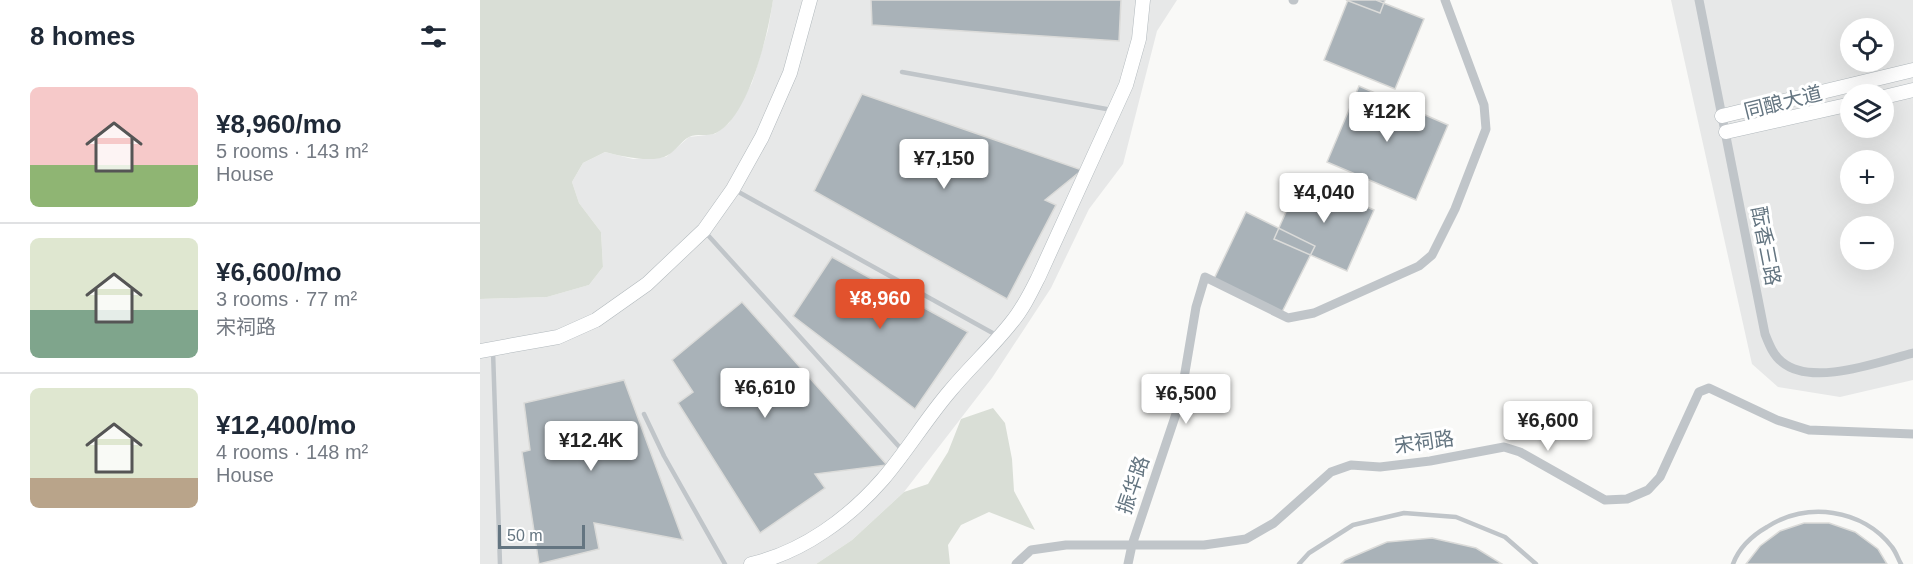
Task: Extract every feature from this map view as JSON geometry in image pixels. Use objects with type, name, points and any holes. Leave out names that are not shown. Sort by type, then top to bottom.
[{"type":"street","points":[[487,350],[558,337],[596,320],[647,284],[704,230],[733,189],[762,137],[790,73],[810,0]]},
{"type":"street","points":[[751,564],[802,544],[838,523],[860,504],[884,477],[956,384],[1012,322],[1026,300],[1115,110],[1134,63],[1143,0]]},
{"type":"street","name":"振华路","points":[[1128,564],[1132,545],[1180,402],[1196,307],[1205,277],[1288,318],[1314,313],[1419,266],[1432,255],[1455,209],[1486,129],[1484,105],[1445,0]]},
{"type":"street","name":"酝香三路","points":[[1699,0],[1765,334],[1771,349],[1780,361],[1792,369],[1824,374],[1913,354]]},
{"type":"street","name":"同酿大道","points":[[1722,116],[1913,70]]},
{"type":"street","points":[[1894,95],[1913,90]]},
{"type":"street","name":"同酿大道","points":[[1726,132],[1840,106]]},
{"type":"street","name":"宋祠路","points":[[1132,545],[1204,545],[1246,539],[1274,523],[1331,472],[1352,465],[1380,466],[1420,462],[1504,447],[1520,452],[1605,501],[1627,499],[1648,490],[1660,477],[1695,398],[1699,392],[1709,388],[1778,420],[1809,430],[1913,434]]},
{"type":"street","points":[[1016,564],[1031,550],[1066,544],[1132,545]]},
{"type":"lane","points":[[902,72],[1115,110]]},
{"type":"lane","points":[[733,189],[999,336]]},
{"type":"lane","points":[[704,230],[903,451]]},
{"type":"lane","points":[[487,350],[500,564]]},
{"type":"lane","points":[[644,414],[664,456],[725,564]]},
{"type":"lane","points":[[1732,564],[1753,535],[1779,518],[1810,510],[1841,513],[1870,526],[1892,548],[1901,564]]},
{"type":"lane","points":[[1299,564],[1309,553],[1353,525],[1404,513],[1456,517],[1505,537],[1536,564]]},
{"type":"shaded area","points":[[480,0],[773,0],[767,33],[755,73],[738,110],[728,124],[713,134],[689,137],[662,158],[637,158],[605,152],[583,163],[572,182],[579,203],[601,232],[603,267],[589,285],[547,297],[480,299]]},
{"type":"shaded area","points":[[773,0],[1177,0],[1157,31],[1123,164],[1089,209],[1051,288],[992,378],[904,492],[852,540],[816,564],[480,564],[480,299],[547,297],[589,285],[603,267],[601,232],[579,203],[572,182],[583,163],[605,152],[633,159],[666,157],[689,137],[715,134],[729,123],[752,83],[768,30]]},
{"type":"shaded area","points":[[1671,0],[1913,0],[1913,380],[1840,397],[1778,387],[1752,364]]},
{"type":"shaded area","points":[[993,408],[1005,423],[1012,459],[1014,491],[1035,530],[989,512],[961,525],[948,545],[950,564],[816,564],[852,540],[904,492],[928,484],[948,452],[961,419]]},
{"type":"building","points":[[871,0],[1121,0],[1119,41],[872,25]]},
{"type":"building","points":[[1346,0],[1385,0],[1380,13]]},
{"type":"building","points":[[1348,0],[1376,0],[1424,19],[1395,89],[1324,60]]},
{"type":"building","points":[[1359,86],[1448,125],[1416,200],[1327,162]]},
{"type":"building","points":[[862,94],[1082,170],[1045,200],[1056,205],[1007,299],[814,191]]},
{"type":"building","points":[[1301,178],[1374,210],[1347,271],[1274,239]]},
{"type":"building","points":[[1246,212],[1315,246],[1282,312],[1214,279]]},
{"type":"building","points":[[832,257],[968,332],[915,409],[793,316]]},
{"type":"building","points":[[742,302],[887,465],[815,474],[825,488],[760,533],[678,403],[693,392],[672,360]]},
{"type":"building","points":[[624,380],[683,540],[594,523],[599,549],[539,564],[522,452],[530,450],[524,403]]},
{"type":"building","points":[[1804,523],[1829,523],[1855,532],[1878,549],[1887,564],[1746,564],[1760,546],[1780,531]]},
{"type":"building","points":[[1432,538],[1476,548],[1502,564],[1341,564],[1345,560],[1387,542]]}]
